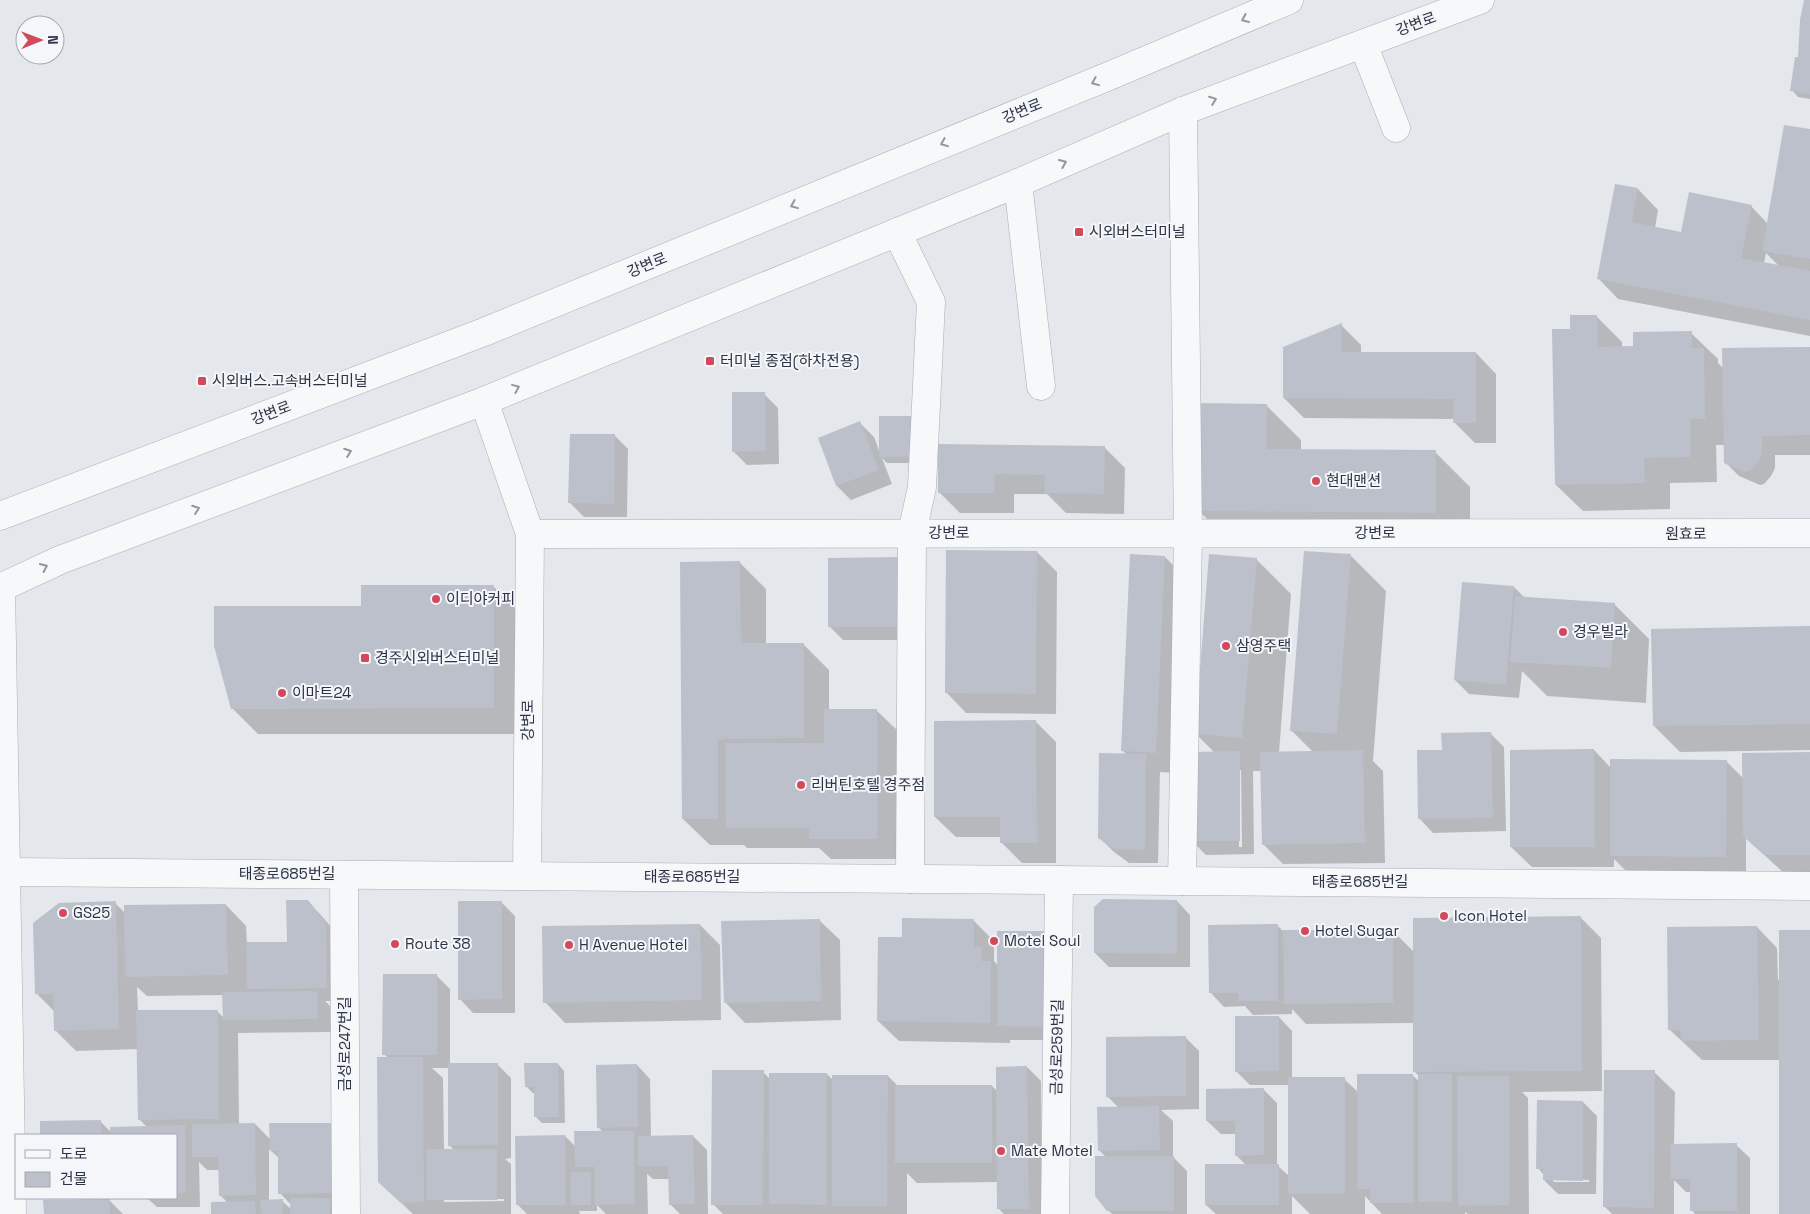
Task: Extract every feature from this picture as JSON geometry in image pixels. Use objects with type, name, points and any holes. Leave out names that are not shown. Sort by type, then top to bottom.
[{"type":"street","name":"강변로","points":[[0,516],[484,332],[1290,0]]},
{"type":"street","name":"강변로","points":[[0,588],[60,560],[484,401],[1018,183],[1183,111],[1480,0]]},
{"type":"street","points":[[1363,44],[1396,128]]},
{"type":"street","points":[[1182,881],[1188,533],[1183,111]]},
{"type":"street","points":[[1018,183],[1040,386]]},
{"type":"street","points":[[897,232],[932,302],[922,488],[912,534],[910,879]]},
{"type":"street","name":"강변로","points":[[484,401],[530,534],[527,876]]},
{"type":"street","name":"강변로","points":[[530,534],[1562,533]]},
{"type":"street","name":"원효로","points":[[1562,533],[1810,533]]},
{"type":"street","points":[[0,588],[12,1214]]},
{"type":"street","name":"태종로685번길","points":[[6,872],[1810,886]]},
{"type":"street","name":"금성로247번길","points":[[344,875],[346,1214]]},
{"type":"street","name":"금성로259번길","points":[[1055,1214],[1059,880]]},
{"type":"building","points":[[1804,0],[1810,0],[1810,94],[1790,91],[1795,57],[1798,57],[1800,20]]},
{"type":"building","points":[[1784,125],[1810,129],[1810,259],[1762,251]]},
{"type":"building","points":[[1615,184],[1638,188],[1632,222],[1681,232],[1689,192],[1752,205],[1741,258],[1810,271],[1810,320],[1597,279]]},
{"type":"building","points":[[1570,315],[1597,315],[1597,347],[1633,346],[1633,332],[1692,331],[1692,348],[1704,348],[1705,419],[1690,419],[1691,457],[1644,458],[1645,483],[1555,485],[1552,329],[1570,329]]},
{"type":"building","points":[[1342,323],[1341,352],[1476,352],[1476,423],[1453,423],[1454,399],[1283,398],[1283,347]]},
{"type":"building","points":[[1810,347],[1810,435],[1762,436],[1762,454],[1751,470],[1745,472],[1724,463],[1722,348]]},
{"type":"building","points":[[732,392],[765,392],[765,451],[732,452]]},
{"type":"building","name":"현대맨션","points":[[1197,403],[1267,404],[1267,449],[1436,450],[1436,513],[1197,511]]},
{"type":"building","points":[[879,416],[911,416],[911,457],[879,457]]},
{"type":"building","points":[[860,421],[879,470],[836,486],[818,438]]},
{"type":"building","points":[[570,434],[615,434],[614,504],[568,503]]},
{"type":"building","points":[[938,444],[1105,446],[1104,494],[1044,493],[1045,475],[995,474],[994,493],[938,493]]},
{"type":"building","points":[[946,550],[1037,551],[1036,694],[945,693]]},
{"type":"building","name":"삼영주택","points":[[1304,551],[1351,554],[1337,734],[1290,731]]},
{"type":"building","points":[[1130,554],[1165,556],[1156,753],[1121,751]]},
{"type":"building","name":"삼영주택","points":[[1209,554],[1257,558],[1242,738],[1195,734]]},
{"type":"building","points":[[900,557],[900,627],[828,627],[828,558]]},
{"type":"building","points":[[740,561],[741,643],[804,643],[804,738],[718,739],[718,819],[682,819],[680,562]]},
{"type":"building","points":[[1462,582],[1514,586],[1506,685],[1454,680]]},
{"type":"building","points":[[361,585],[494,585],[494,708],[231,709],[214,646],[214,606],[361,606]]},
{"type":"building","name":"경우빌라","points":[[1515,596],[1615,603],[1611,668],[1510,662]]},
{"type":"building","points":[[1810,626],[1810,724],[1653,726],[1651,629]]},
{"type":"building","name":"리버틴호텔 경주점","points":[[824,709],[877,709],[877,839],[809,839],[809,828],[726,828],[725,743],[824,743]]},
{"type":"building","points":[[1036,720],[1037,843],[1000,843],[1000,817],[934,817],[934,721]]},
{"type":"building","points":[[1491,732],[1493,818],[1418,819],[1417,750],[1442,750],[1441,733]]},
{"type":"building","points":[[1594,749],[1595,847],[1510,847],[1510,750]]},
{"type":"building","points":[[1363,750],[1365,843],[1262,845],[1260,752]]},
{"type":"building","points":[[1240,751],[1240,841],[1191,841],[1191,752]]},
{"type":"building","points":[[1810,752],[1810,855],[1764,855],[1743,836],[1742,753]]},
{"type":"building","points":[[1099,753],[1146,754],[1145,850],[1114,849],[1098,838]]},
{"type":"building","points":[[1610,759],[1727,760],[1726,857],[1610,856]]},
{"type":"building","points":[[1103,899],[1177,900],[1177,954],[1094,953],[1094,907]]},
{"type":"building","points":[[286,900],[308,900],[326,923],[327,988],[247,989],[246,942],[287,942]]},
{"type":"building","points":[[116,901],[119,1029],[54,1031],[53,994],[35,994],[33,923],[59,903]]},
{"type":"building","points":[[458,901],[502,901],[502,999],[458,1000]]},
{"type":"building","points":[[226,904],[228,975],[125,977],[124,905]]},
{"type":"building","points":[[1581,916],[1582,1071],[1413,1072],[1413,918]]},
{"type":"building","points":[[902,918],[974,919],[974,947],[982,947],[981,961],[991,961],[990,1023],[877,1021],[878,937],[902,937]]},
{"type":"building","points":[[820,919],[821,1001],[724,1003],[721,921]]},
{"type":"building","points":[[700,924],[702,1000],[543,1003],[542,926]]},
{"type":"building","points":[[1278,924],[1278,1001],[1238,1001],[1238,993],[1209,993],[1208,925]]},
{"type":"building","points":[[1757,926],[1759,1040],[1681,1041],[1680,1030],[1668,1030],[1667,927]]},
{"type":"building","points":[[1283,930],[1393,930],[1393,1003],[1284,1004]]},
{"type":"building","points":[[1779,930],[1810,930],[1810,1214],[1779,1214]]},
{"type":"building","points":[[997,931],[1049,931],[1049,1027],[997,1026]]},
{"type":"building","points":[[383,974],[437,974],[437,1055],[382,1055]]},
{"type":"building","points":[[317,991],[317,1019],[223,1020],[222,992]]},
{"type":"building","points":[[136,1010],[218,1010],[219,1119],[138,1120]]},
{"type":"building","points":[[1235,1016],[1279,1016],[1279,1071],[1235,1072]]},
{"type":"building","points":[[1186,1036],[1186,1096],[1106,1097],[1106,1037]]},
{"type":"building","points":[[377,1057],[423,1057],[424,1202],[401,1203],[378,1182]]},
{"type":"building","points":[[448,1063],[498,1063],[498,1145],[448,1146]]},
{"type":"building","points":[[524,1063],[558,1063],[559,1117],[534,1117],[534,1087],[525,1087]]},
{"type":"building","points":[[637,1064],[638,1127],[597,1128],[596,1065]]},
{"type":"building","points":[[1027,1066],[1029,1209],[997,1209],[996,1067]]},
{"type":"building","points":[[712,1070],[764,1070],[763,1205],[711,1205]]},
{"type":"building","points":[[1604,1070],[1655,1070],[1654,1208],[1603,1207]]},
{"type":"building","points":[[769,1073],[827,1073],[827,1205],[769,1204]]},
{"type":"building","points":[[1357,1074],[1413,1074],[1413,1203],[1370,1203],[1370,1189],[1357,1189]]},
{"type":"building","points":[[1418,1074],[1452,1074],[1452,1202],[1418,1202]]},
{"type":"building","points":[[832,1075],[888,1075],[887,1206],[832,1206]]},
{"type":"building","points":[[1457,1076],[1509,1076],[1509,1205],[1458,1206]]},
{"type":"building","points":[[1288,1077],[1345,1077],[1345,1194],[1288,1194]]},
{"type":"building","points":[[895,1085],[992,1085],[992,1163],[895,1163]]},
{"type":"building","points":[[1264,1088],[1264,1155],[1235,1156],[1235,1121],[1206,1121],[1206,1089]]},
{"type":"building","points":[[1537,1100],[1583,1101],[1583,1181],[1543,1180],[1543,1169],[1536,1169]]},
{"type":"building","points":[[1159,1106],[1160,1150],[1098,1151],[1097,1107]]},
{"type":"building","points":[[101,1120],[101,1134],[40,1134],[40,1121]]},
{"type":"building","points":[[255,1123],[256,1195],[219,1196],[218,1157],[192,1157],[192,1124]]},
{"type":"building","points":[[269,1123],[333,1123],[334,1193],[278,1194],[278,1151],[270,1151]]},
{"type":"building","points":[[185,1125],[186,1193],[178,1194],[178,1134],[110,1134],[110,1127]]},
{"type":"building","points":[[574,1131],[634,1131],[635,1204],[595,1205],[595,1167],[575,1167]]},
{"type":"building","points":[[565,1135],[566,1205],[516,1205],[515,1136]]},
{"type":"building","points":[[693,1135],[695,1204],[669,1205],[668,1166],[638,1166],[638,1136]]},
{"type":"building","points":[[1737,1143],[1737,1211],[1690,1211],[1690,1179],[1671,1179],[1670,1144]]},
{"type":"building","points":[[427,1149],[497,1149],[497,1200],[427,1200]]},
{"type":"building","points":[[1095,1156],[1174,1156],[1174,1211],[1107,1211],[1095,1196]]},
{"type":"building","points":[[1205,1164],[1279,1164],[1279,1205],[1205,1205]]},
{"type":"building","points":[[571,1172],[591,1172],[591,1205],[571,1205]]},
{"type":"building","points":[[290,1198],[330,1198],[330,1214],[290,1214]]},
{"type":"building","points":[[110,1199],[110,1214],[44,1214],[43,1200]]},
{"type":"building","points":[[283,1199],[283,1214],[261,1214],[260,1200]]},
{"type":"building","points":[[255,1201],[256,1214],[211,1214],[211,1202]]},
{"type":"place","name":"시외버스터미널","points":[[1079,232]]},
{"type":"place","name":"터미널 종점(하차전용)","points":[[710,361]]},
{"type":"place","name":"시외버스.고속버스터미널","points":[[202,381]]},
{"type":"place","name":"현대맨션","points":[[1316,481]]},
{"type":"place","name":"이디야커피","points":[[436,599]]},
{"type":"place","name":"경우빌라","points":[[1563,632]]},
{"type":"place","name":"삼영주택","points":[[1226,646]]},
{"type":"place","name":"경주시외버스터미널","points":[[365,658]]},
{"type":"place","name":"이마트24","points":[[282,693]]},
{"type":"place","name":"리버틴호텔 경주점","points":[[801,785]]},
{"type":"place","name":"GS25","points":[[63,913]]},
{"type":"place","name":"Icon Hotel","points":[[1444,916]]},
{"type":"place","name":"Hotel Sugar","points":[[1305,931]]},
{"type":"place","name":"Motel Soul","points":[[994,941]]},
{"type":"place","name":"Route 38","points":[[395,944]]},
{"type":"place","name":"H Avenue Hotel","points":[[569,945]]},
{"type":"place","name":"Mate Motel","points":[[1001,1151]]}]
